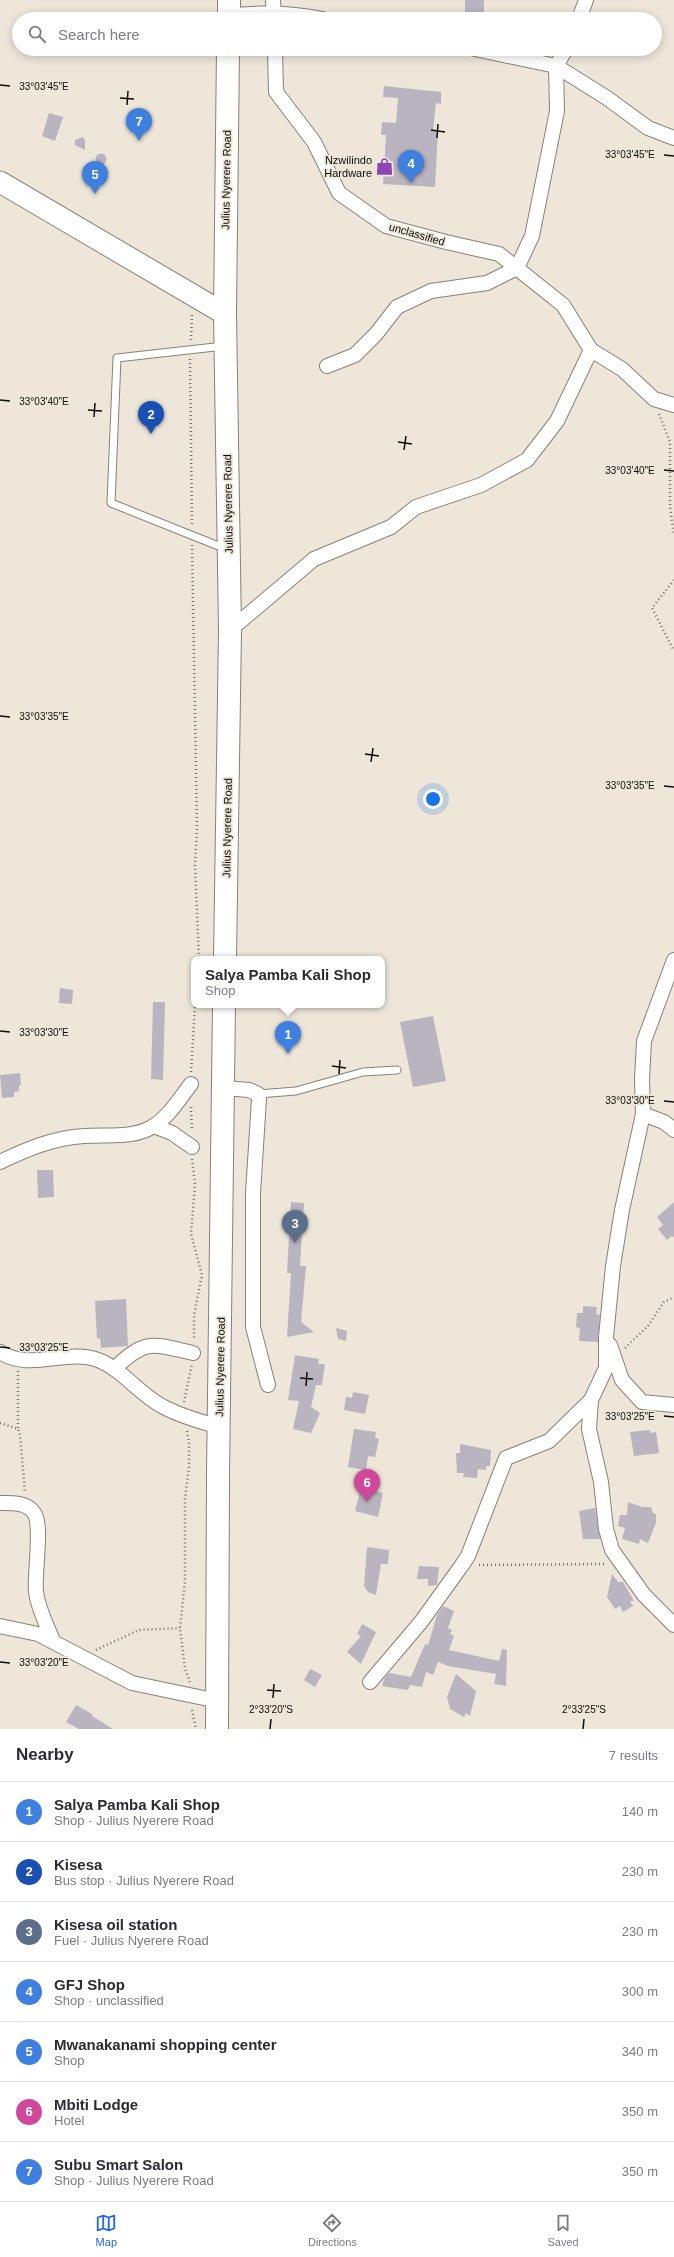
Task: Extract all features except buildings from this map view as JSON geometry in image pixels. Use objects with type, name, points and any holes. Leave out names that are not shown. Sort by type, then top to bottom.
[{"type":"highway","name":"Julius Nyerere Road","points":[[225,956],[230,630],[224,314],[228,56]]},
{"type":"highway","name":"Julius Nyerere Road","points":[[218,1729],[219,1427],[224,1008]]},
{"type":"street","points":[[581,12],[586,0]]},
{"type":"street","name":"unclassified","points":[[275,56],[276,92],[314,142],[339,193],[386,226],[499,254],[563,305],[591,350]]},
{"type":"street","points":[[508,56],[556,66],[607,98],[648,128],[674,138]]},
{"type":"street","points":[[326,366],[356,355],[376,334],[397,307],[431,291],[486,283],[517,268],[532,236],[557,111],[556,66],[562,56]]},
{"type":"street","points":[[0,182],[224,314]]},
{"type":"street","points":[[230,630],[314,559],[391,527],[416,508],[481,485],[527,460],[557,421],[591,350],[622,370],[654,399],[674,405]]},
{"type":"street","points":[[370,1682],[425,1616],[468,1556],[506,1458],[549,1441],[591,1400],[603,1378],[606,1368],[606,1337],[613,1266],[622,1210],[643,1114],[642,1079],[644,1041],[674,960]]},
{"type":"street","points":[[0,1162],[46,1142],[83,1136],[127,1135],[154,1126],[191,1084]]},
{"type":"street","points":[[224,1088],[249,1090],[258,1094],[253,1193],[253,1327],[268,1385]]},
{"type":"street","points":[[643,1114],[664,1122],[674,1130]]},
{"type":"street","points":[[154,1126],[172,1133],[192,1147]]},
{"type":"street","points":[[606,1337],[622,1380],[642,1402],[674,1405]]},
{"type":"street","points":[[114,1369],[141,1347],[153,1344],[193,1353]]},
{"type":"street","points":[[0,1352],[17,1360],[82,1358],[98,1360],[114,1369],[161,1406],[219,1427]]},
{"type":"street","points":[[591,1400],[589,1428],[601,1482],[606,1529],[612,1550],[644,1595],[674,1625]]},
{"type":"street","points":[[0,1503],[26,1506],[33,1511],[37,1518],[39,1530],[35,1572],[36,1593],[54,1641]]},
{"type":"street","points":[[0,1626],[38,1634],[83,1656],[132,1683],[188,1696],[218,1701]]},
{"type":"lane","points":[[225,346],[116,358],[111,503],[228,549]]},
{"type":"lane","points":[[258,1094],[296,1090],[363,1072],[397,1070]]},
{"type":"path","points":[[194,295],[190,350],[197,828],[195,865],[199,956]]},
{"type":"path","points":[[654,399],[670,442],[670,506],[674,535]]},
{"type":"path","points":[[674,580],[652,608],[674,651]]},
{"type":"path","points":[[615,1359],[648,1326],[664,1302],[674,1296]]},
{"type":"path","points":[[17,1360],[19,1398],[18,1429],[22,1446],[26,1506]]},
{"type":"path","points":[[0,1423],[18,1429]]},
{"type":"path","points":[[462,1565],[622,1564]]},
{"type":"path","points":[[83,1656],[140,1630],[180,1628]]},
{"type":"path","points":[[188,1696],[196,1729]]},
{"type":"place","name":"Subu Smart Salon","points":[[139,141]]},
{"type":"place","name":"Nzwilindo Hardware","points":[[385,166]]},
{"type":"place","name":"GFJ Shop","points":[[411,183]]},
{"type":"place","name":"Mwanakanami shopping center","points":[[95,194]]},
{"type":"place","name":"Kisesa","points":[[151,434]]},
{"type":"place","name":"Salya Pamba Kali Shop","points":[[288,1054]]},
{"type":"place","name":"Kisesa oil station","points":[[295,1243]]},
{"type":"place","name":"Mbiti Lodge","points":[[367,1502]]}]
